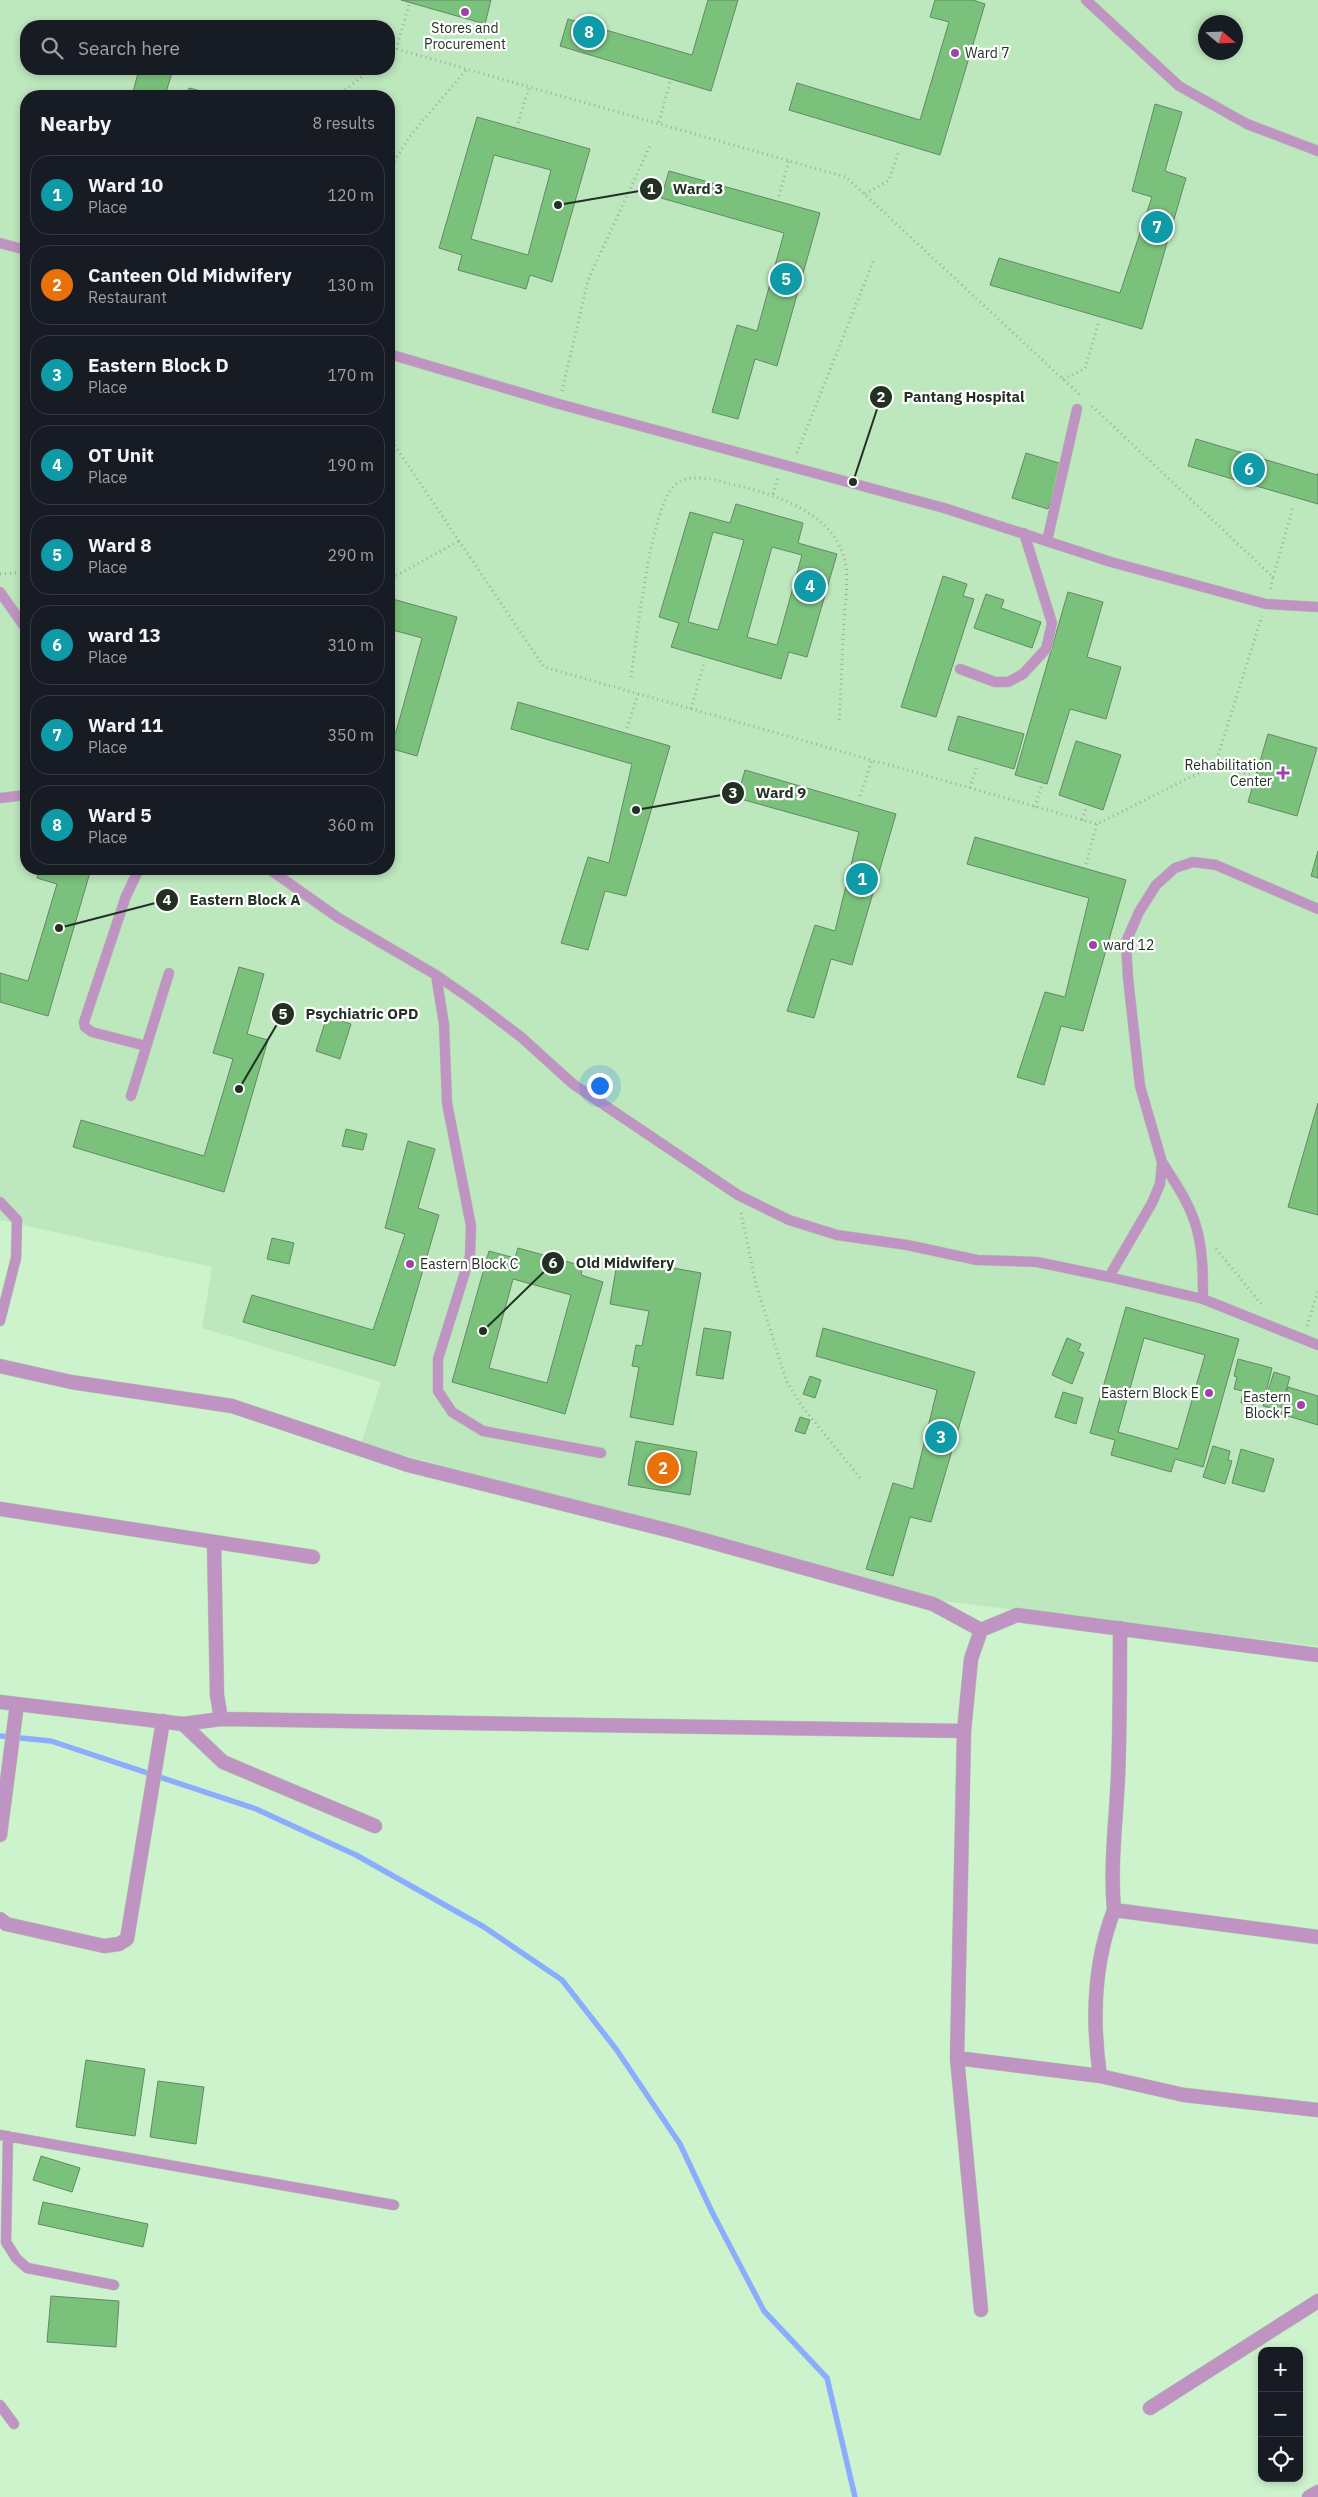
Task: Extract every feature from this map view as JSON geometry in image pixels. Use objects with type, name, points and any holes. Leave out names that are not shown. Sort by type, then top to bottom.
[{"type":"street","points":[[0,1366],[71,1382],[232,1406],[408,1465],[675,1532],[933,1604],[981,1630]]},
{"type":"street","points":[[0,1509],[313,1557]]},
{"type":"street","points":[[214,1543],[217,1695],[221,1719]]},
{"type":"street","points":[[981,1630],[1017,1615],[1318,1655]]},
{"type":"street","points":[[1100,2076],[1096,2023],[1099,1961],[1104,1936],[1114,1910],[1112,1880],[1119,1747],[1120,1628]]},
{"type":"street","points":[[981,1630],[972,1659],[964,1731],[957,2058],[981,2310]]},
{"type":"street","points":[[0,1702],[183,1724],[221,1719],[964,1731]]},
{"type":"street","points":[[0,1835],[10,1750],[18,1704]]},
{"type":"street","points":[[0,1919],[6,1924],[104,1946],[119,1944],[127,1939],[162,1721]]},
{"type":"street","points":[[183,1724],[223,1762],[375,1826]]},
{"type":"street","points":[[1114,1910],[1318,1937]]},
{"type":"street","points":[[957,2058],[1100,2076],[1184,2095],[1318,2110]]},
{"type":"street","points":[[1150,2408],[1318,2300]]},
{"type":"street","points":[[1308,2497],[1318,2492]]},
{"type":"lane","points":[[1086,0],[1178,86],[1247,124],[1318,151]]},
{"type":"lane","points":[[0,243],[20,248]]},
{"type":"lane","points":[[395,356],[559,404],[944,508],[1111,562],[1266,604],[1318,607]]},
{"type":"lane","points":[[1047,541],[1077,409]]},
{"type":"lane","points":[[960,669],[995,682],[1008,682],[1023,674],[1046,649],[1052,623],[1024,533]]},
{"type":"lane","points":[[0,592],[20,621]]},
{"type":"lane","points":[[0,798],[20,796]]},
{"type":"lane","points":[[1203,1299],[1202,1264],[1196,1223],[1184,1197],[1162,1162],[1140,1086],[1126,942],[1139,912],[1156,885],[1174,868],[1193,862],[1216,865],[1318,909]]},
{"type":"lane","points":[[136,875],[126,896],[84,1022],[86,1027],[92,1032],[146,1046]]},
{"type":"lane","points":[[277,875],[336,917],[436,976],[475,1002],[521,1037],[573,1084],[738,1195],[789,1220],[837,1235],[907,1245],[977,1260],[1037,1262],[1203,1299],[1318,1345]]},
{"type":"lane","points":[[131,1096],[169,973]]},
{"type":"lane","points":[[436,976],[444,1024],[447,1103],[471,1226],[470,1256],[438,1359],[438,1392],[452,1412],[483,1431],[601,1453]]},
{"type":"lane","points":[[1109,1277],[1152,1203],[1160,1184],[1162,1162]]},
{"type":"lane","points":[[0,1202],[17,1220],[16,1258],[0,1321]]},
{"type":"lane","points":[[114,2285],[27,2268],[16,2258],[6,2242],[4,2136],[394,2205]]},
{"type":"lane","points":[[0,2405],[14,2424]]},
{"type":"path","points":[[409,5],[396,49],[659,122],[846,177],[1273,577]]},
{"type":"path","points":[[395,160],[409,137],[466,69]]},
{"type":"path","points":[[345,90],[364,75]]},
{"type":"path","points":[[659,122],[670,82]]},
{"type":"path","points":[[518,122],[529,87]]},
{"type":"path","points":[[559,404],[588,280],[650,146]]},
{"type":"path","points":[[865,194],[889,180],[899,150]]},
{"type":"path","points":[[779,196],[789,160]]},
{"type":"path","points":[[792,468],[832,360],[874,259]]},
{"type":"path","points":[[1063,379],[1085,369],[1098,324]]},
{"type":"path","points":[[395,446],[544,667],[1098,824],[1215,765],[1251,775]]},
{"type":"path","points":[[630,677],[654,531],[664,501],[674,486],[684,479],[704,478],[773,494],[811,513],[833,536],[845,561],[839,724]]},
{"type":"path","points":[[1215,765],[1266,604],[1293,507]]},
{"type":"path","points":[[395,576],[459,541]]},
{"type":"path","points":[[0,574],[20,572]]},
{"type":"path","points":[[691,709],[704,663]]},
{"type":"path","points":[[627,728],[638,694]]},
{"type":"path","points":[[860,796],[872,760]]},
{"type":"path","points":[[970,788],[976,768]]},
{"type":"path","points":[[1035,807],[1042,784]]},
{"type":"path","points":[[1082,820],[1086,808]]},
{"type":"path","points":[[1086,864],[1098,824]]},
{"type":"path","points":[[738,1195],[756,1284],[786,1380],[801,1405],[861,1479]]},
{"type":"path","points":[[1214,1246],[1263,1307]]},
{"type":"path","points":[[1303,1338],[1318,1292]]},
{"type":"shaded area","points":[[0,0],[1318,0],[1318,1646],[942,1601],[760,1549],[361,1444],[381,1382],[202,1328],[212,1267],[0,1220]]},
{"type":"building","name":"Stores and Procurement","points":[[401,0],[491,0],[485,24]]},
{"type":"building","points":[[708,0],[738,0],[711,91],[560,46],[568,19],[692,55]]},
{"type":"building","name":"Ward 7","points":[[935,0],[973,0],[985,4],[940,155],[789,110],[797,83],[920,120],[949,22],[930,17]]},
{"type":"building","points":[[137,75],[171,75],[167,90],[134,90]]},
{"type":"building","points":[[1155,104],[1182,112],[1165,171],[1186,178],[1142,329],[990,285],[999,258],[1120,293],[1152,197],[1132,191]]},
{"type":"building","points":[[477,117],[590,149],[552,282],[530,275],[526,289],[458,270],[462,255],[439,248]],"holes":[[[494,155],[551,170],[528,255],[471,239]]]},
{"type":"building","points":[[669,171],[820,213],[777,366],[755,359],[738,419],[712,412],[737,325],[757,331],[784,233],[661,198]]},
{"type":"building","points":[[1196,439],[1317,475],[1318,473],[1318,504],[1188,466]]},
{"type":"building","points":[[1026,453],[1062,464],[1048,509],[1012,498]]},
{"type":"building","points":[[736,504],[803,523],[798,543],[837,554],[807,657],[789,652],[781,679],[671,647],[679,623],[659,617],[690,512],[730,523]],"holes":[[[713,532],[744,540],[718,630],[688,622]],[[772,547],[802,555],[777,645],[747,637]]]},
{"type":"building","points":[[943,576],[967,584],[963,596],[974,599],[936,717],[901,707]]},
{"type":"building","points":[[1068,592],[1103,602],[1087,657],[1121,667],[1106,719],[1070,709],[1047,784],[1015,775]]},
{"type":"building","points":[[986,594],[1004,600],[1001,608],[1041,622],[1032,648],[974,628]]},
{"type":"building","points":[[395,600],[457,617],[417,756],[395,750],[395,732],[422,638],[395,631]]},
{"type":"building","points":[[518,702],[670,746],[626,896],[605,891],[588,950],[561,943],[588,857],[609,863],[632,764],[511,729]]},
{"type":"building","points":[[958,716],[1024,734],[1014,769],[948,750]]},
{"type":"building","points":[[1268,734],[1317,748],[1297,816],[1248,802]]},
{"type":"building","points":[[1076,741],[1121,755],[1103,810],[1059,795]]},
{"type":"building","points":[[745,770],[896,814],[852,965],[831,959],[814,1018],[787,1011],[815,925],[835,931],[859,832],[737,798]]},
{"type":"building","name":"ward 12","points":[[975,837],[1126,880],[1083,1031],[1061,1026],[1044,1085],[1017,1077],[1045,992],[1065,997],[1089,898],[967,864]]},
{"type":"building","points":[[1318,851],[1318,878],[1311,876]]},
{"type":"building","points":[[38,875],[89,875],[48,1016],[0,1002],[0,973],[28,981],[57,884],[37,878]]},
{"type":"building","points":[[239,967],[264,974],[247,1034],[268,1040],[224,1192],[73,1147],[81,1120],[204,1156],[233,1059],[213,1053]]},
{"type":"building","points":[[327,1016],[351,1024],[340,1059],[316,1051]]},
{"type":"building","points":[[1318,1103],[1318,1215],[1288,1207]]},
{"type":"building","points":[[346,1129],[367,1134],[363,1150],[342,1146]]},
{"type":"building","name":"Eastern Block C","points":[[408,1141],[435,1149],[418,1208],[439,1215],[395,1366],[243,1322],[252,1295],[373,1330],[405,1234],[385,1228]]},
{"type":"building","points":[[272,1238],[294,1243],[289,1264],[267,1259]]},
{"type":"building","points":[[518,1248],[583,1266],[581,1275],[603,1282],[565,1414],[452,1382],[489,1251],[515,1258]],"holes":[[[513,1279],[571,1295],[547,1383],[489,1368]]]},
{"type":"building","points":[[618,1258],[701,1273],[673,1425],[630,1417],[639,1367],[632,1366],[636,1345],[642,1346],[649,1311],[610,1304]]},
{"type":"building","name":"Eastern Block E","points":[[1126,1307],[1239,1339],[1203,1467],[1175,1459],[1171,1472],[1111,1455],[1115,1440],[1090,1433]],"holes":[[[1144,1338],[1205,1355],[1178,1449],[1118,1432]]]},
{"type":"building","points":[[704,1328],[731,1332],[723,1379],[696,1375]]},
{"type":"building","points":[[823,1328],[975,1372],[931,1522],[910,1517],[893,1576],[866,1569],[893,1483],[913,1489],[937,1390],[816,1356]]},
{"type":"building","points":[[1067,1338],[1081,1344],[1078,1351],[1084,1353],[1072,1384],[1052,1375]]},
{"type":"building","points":[[1238,1359],[1272,1368],[1265,1396],[1258,1395],[1255,1406],[1241,1403],[1243,1391],[1234,1389],[1237,1377],[1234,1376]]},
{"type":"building","points":[[1274,1372],[1290,1377],[1280,1411],[1263,1406]]},
{"type":"building","points":[[810,1376],[821,1380],[815,1398],[803,1394]]},
{"type":"building","name":"Eastern Block F","points":[[1288,1387],[1318,1396],[1318,1425],[1281,1414]]},
{"type":"building","points":[[1063,1392],[1083,1398],[1076,1424],[1055,1417]]},
{"type":"building","points":[[800,1417],[810,1420],[805,1434],[795,1431]]},
{"type":"building","points":[[636,1441],[697,1452],[690,1495],[628,1485]]},
{"type":"building","points":[[1213,1446],[1230,1451],[1228,1460],[1232,1461],[1225,1484],[1203,1477]]},
{"type":"building","points":[[1241,1449],[1274,1459],[1264,1492],[1232,1483]]},
{"type":"building","points":[[86,2060],[145,2069],[135,2136],[76,2127]]},
{"type":"building","points":[[158,2081],[204,2087],[196,2144],[150,2137]]},
{"type":"building","points":[[41,2156],[80,2168],[72,2192],[33,2180]]},
{"type":"building","points":[[43,2202],[148,2224],[143,2247],[38,2224]]},
{"type":"building","points":[[51,2296],[119,2301],[116,2347],[47,2342]]},
{"type":"waterway","points":[[0,1736],[51,1741],[256,1809],[356,1855],[484,1927],[562,1980],[616,2049],[680,2144],[712,2212],[764,2311],[827,2378],[855,2497]]},
{"type":"place","name":"Stores and Procurement","points":[[465,12]]},
{"type":"place","name":"Ward 5","points":[[589,32]]},
{"type":"place","name":"Ward 7","points":[[955,53]]},
{"type":"place","name":"Ward 3","points":[[558,205]]},
{"type":"place","name":"Ward 11","points":[[1157,227]]},
{"type":"place","name":"Ward 8","points":[[786,279]]},
{"type":"place","name":"ward 13","points":[[1249,469]]},
{"type":"place","name":"Pantang Hospital","points":[[853,482]]},
{"type":"place","name":"OT Unit","points":[[810,586]]},
{"type":"place","name":"Rehabilitation Center","points":[[1283,773]]},
{"type":"place","name":"Ward 9","points":[[636,810]]},
{"type":"place","name":"Ward 10","points":[[862,879]]},
{"type":"place","name":"Eastern Block A","points":[[59,928]]},
{"type":"place","name":"ward 12","points":[[1093,945]]},
{"type":"place","name":"Psychiatric OPD","points":[[239,1089]]},
{"type":"place","name":"Eastern Block C","points":[[410,1264]]},
{"type":"place","name":"Old Midwifery","points":[[483,1331]]},
{"type":"place","name":"Eastern Block E","points":[[1209,1393]]},
{"type":"place","name":"Eastern Block F","points":[[1301,1405]]},
{"type":"place","name":"Eastern Block D","points":[[941,1437]]},
{"type":"place","name":"Canteen Old Midwifery","points":[[663,1468]]}]
